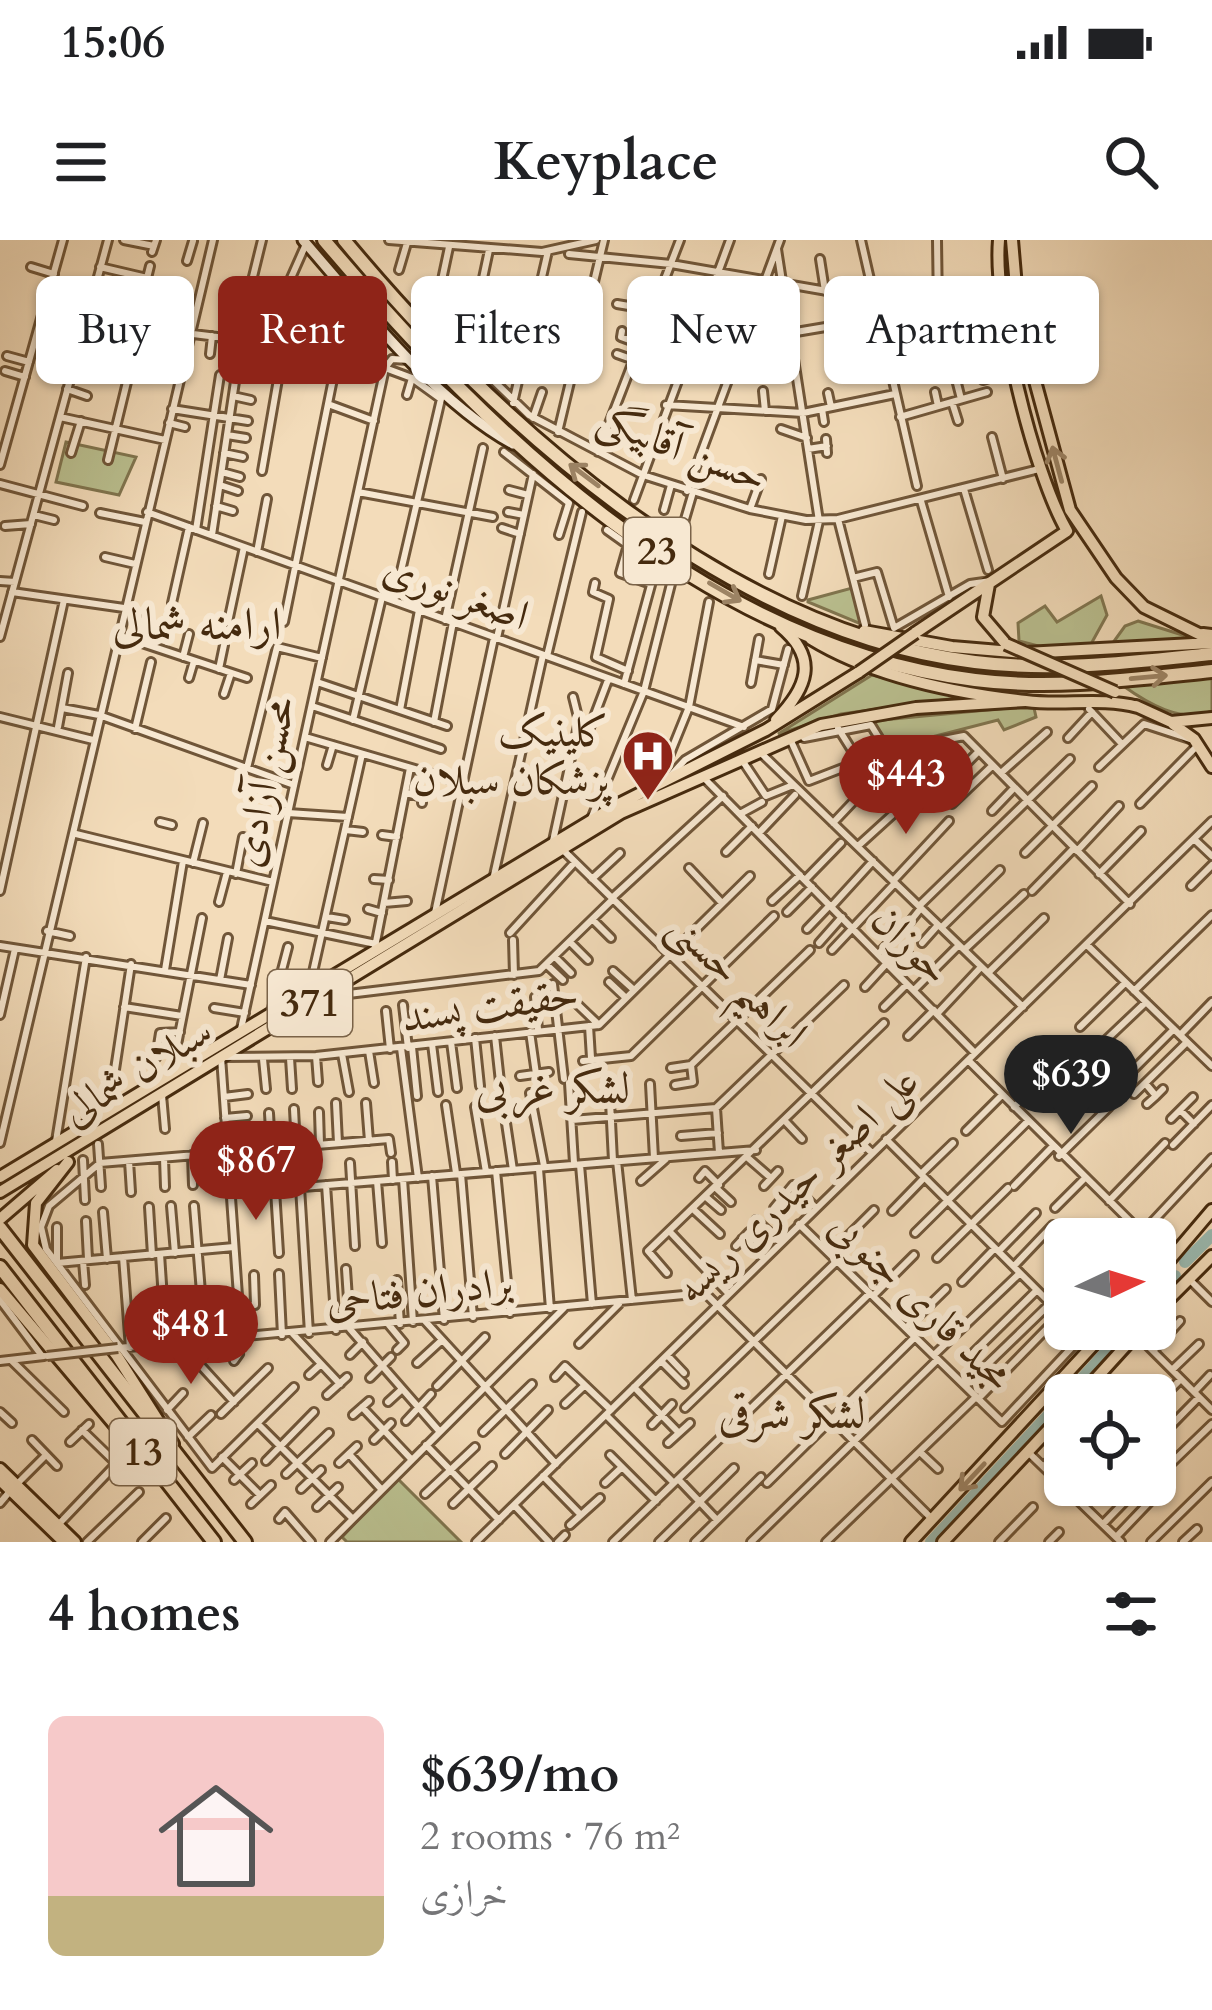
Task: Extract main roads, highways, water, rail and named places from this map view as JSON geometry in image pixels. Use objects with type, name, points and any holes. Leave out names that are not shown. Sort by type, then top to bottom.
[{"type":"highway","name":"23","points":[[324,240],[404,332],[524,450],[642,541],[769,617],[794,629],[972,680],[1087,682],[1212,671]]},
{"type":"highway","name":"23","points":[[344,240],[452,360],[566,461],[718,570],[826,622],[886,644],[974,662],[1084,665],[1212,654]]},
{"type":"highway","name":"13","points":[[1,1221],[244,1542]]},
{"type":"highway","name":"13","points":[[0,1267],[214,1542]]},
{"type":"main road","name":"371","points":[[766,730],[859,672],[990,576],[1067,531],[1042,469],[998,298],[999,240]]},
{"type":"main road","points":[[1012,240],[1019,322],[1070,510],[1119,582],[1144,607],[1210,639]]},
{"type":"main road","points":[[304,242],[415,362],[484,425],[524,450]]},
{"type":"main road","points":[[990,576],[983,594],[983,617],[1006,644],[1171,722],[1196,742],[1212,767]]},
{"type":"main road","points":[[766,730],[800,694],[807,668],[800,644],[769,617]]},
{"type":"main road","points":[[826,622],[952,647],[1012,652],[1210,639]]},
{"type":"main road","points":[[794,629],[881,672],[1025,701]]},
{"type":"main road","name":"371","points":[[1025,701],[1104,700],[1138,707]]},
{"type":"main road","name":"سبلان شمالی","points":[[0,1192],[94,1142],[221,1058],[271,1016],[374,950],[621,813],[790,735],[855,718],[956,704],[1025,701]]},
{"type":"main road","points":[[1171,722],[1212,718]]},
{"type":"main road","name":"سبلان شمالی","points":[[0,1175],[171,1074],[337,992],[590,821],[766,730]]},
{"type":"main road","points":[[1,1221],[94,1142]]},
{"type":"main road","points":[[68,1162],[36,1203],[30,1227],[33,1245],[117,1356],[180,1458]]},
{"type":"main road","points":[[1176,1252],[1212,1210]]},
{"type":"main road","points":[[1176,1291],[1212,1256]]},
{"type":"main road","points":[[1176,1270],[1184,1282]]},
{"type":"main road","points":[[0,1289],[121,1436],[153,1467]]},
{"type":"main road","points":[[911,1542],[1089,1350]]},
{"type":"main road","points":[[1100,1374],[1122,1350]]},
{"type":"main road","points":[[950,1540],[1044,1435]]},
{"type":"main road","points":[[0,1469],[64,1542]]},
{"type":"main road","points":[[0,1480],[75,1542]]},
{"type":"waterway","points":[[1185,1262],[1212,1235]]},
{"type":"waterway","points":[[1086,1374],[1108,1350]]},
{"type":"waterway","points":[[931,1542],[1044,1420]]},
{"type":"place","name":"کلینیک پزشکان سبلان","points":[[648,802]]},
{"type":"district","name":"ارامنه شمالی","points":[[197,624]]},
{"type":"district","name":"لشکر غربی","points":[[553,1088]]},
{"type":"district","name":"لشکر شرقی","points":[[792,1413]]}]
